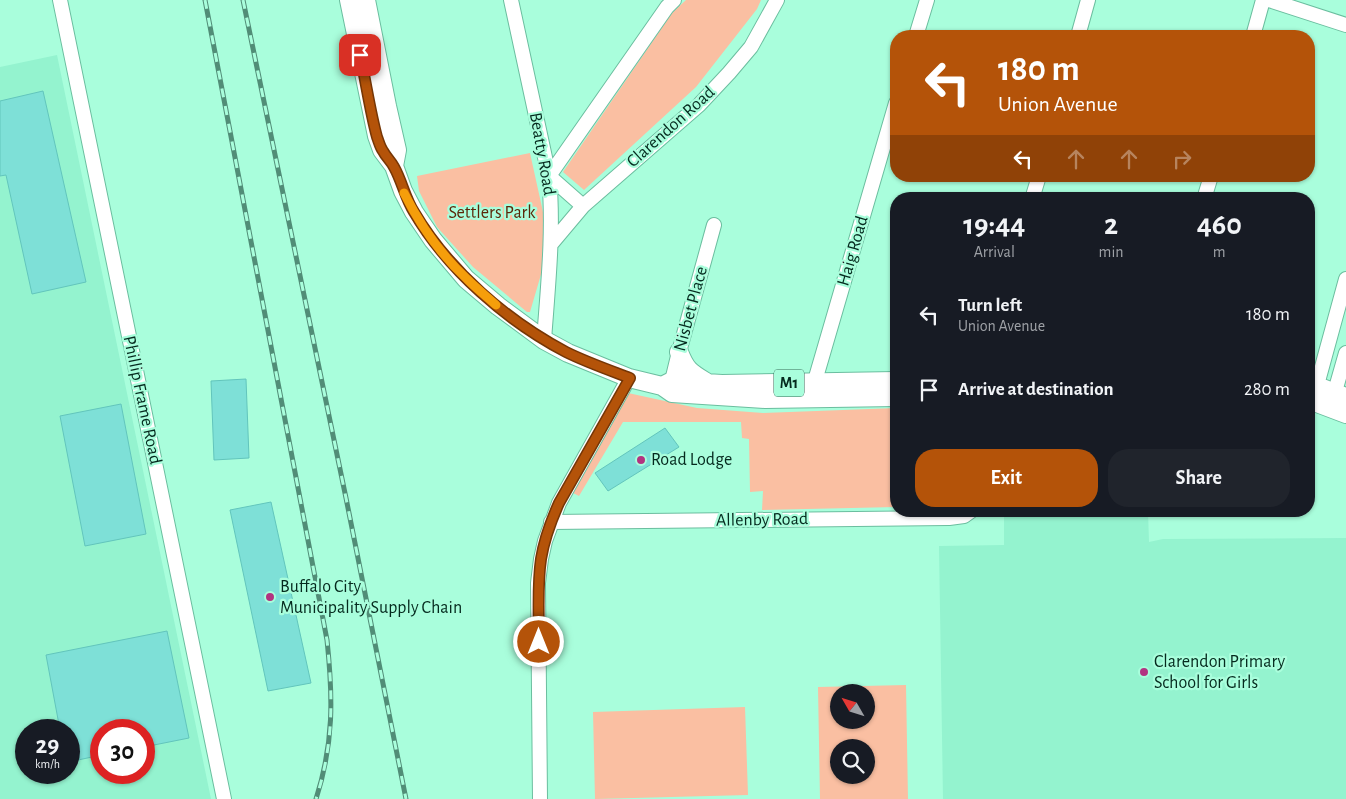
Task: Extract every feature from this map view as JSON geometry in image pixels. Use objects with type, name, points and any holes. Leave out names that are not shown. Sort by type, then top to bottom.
[{"type":"main road","name":"M1","points":[[350,0],[377,136],[382,150],[394,166],[403,191],[414,212],[432,240],[466,279],[498,306],[544,340],[568,353],[630,378],[669,387],[765,399],[812,390],[890,382]]},
{"type":"main road","name":"M1","points":[[366,0],[397,150],[394,166]]},
{"type":"main road","points":[[679,352],[688,370],[706,383]]},
{"type":"main road","name":"M1","points":[[669,387],[706,383],[731,384],[890,396]]},
{"type":"main road","points":[[1315,394],[1339,403]]},
{"type":"street","name":"Phillip Frame Road","points":[[60,0],[224,799]]},
{"type":"street","name":"Beatty Road","points":[[511,0],[549,176],[551,196],[551,244],[544,340]]},
{"type":"street","name":"Clarendon Road","points":[[551,244],[583,206],[699,105],[730,73],[751,46],[778,0]]},
{"type":"street","points":[[918,30],[927,0]]},
{"type":"street","points":[[1080,30],[1088,0]]},
{"type":"street","points":[[1254,30],[1263,0]]},
{"type":"street","points":[[1269,0],[1346,25]]},
{"type":"street","points":[[583,206],[549,176],[668,2]]},
{"type":"street","name":"Haig Road","points":[[812,390],[890,124]]},
{"type":"street","name":"Nisbet Place","points":[[669,387],[714,225]]},
{"type":"street","points":[[1315,383],[1346,279]]},
{"type":"street","points":[[1339,403],[1346,353]]},
{"type":"street","points":[[540,799],[538,583],[541,559],[551,522],[559,503],[630,378]]},
{"type":"street","name":"Allenby Road","points":[[551,522],[956,517]]},
{"type":"shaded area","points":[[57,55],[211,799],[0,799],[0,67]]},
{"type":"shaded area","name":"Clarendon Primary School for Girls","points":[[1004,517],[1148,517],[1149,542],[1163,539],[1346,538],[1346,799],[943,799],[939,546],[1004,545]]},
{"type":"green space","name":"Settlers Park","points":[[686,0],[761,0],[757,9],[696,87],[584,190],[563,172],[672,13]]},
{"type":"green space","name":"Settlers Park","points":[[530,153],[543,212],[543,243],[542,271],[530,312],[527,312],[473,267],[437,227],[419,191],[417,176]]},
{"type":"green space","points":[[628,393],[697,408],[763,413],[890,408],[890,507],[762,510],[763,491],[750,492],[749,439],[742,438],[741,422],[623,422],[579,496],[571,492]]},
{"type":"green space","points":[[906,685],[908,799],[820,799],[818,687],[830,687],[830,729],[875,729],[875,686]]},
{"type":"green space","points":[[745,707],[748,795],[595,799],[593,712]]},
{"type":"building","points":[[43,91],[86,282],[32,294],[6,175],[0,176],[0,101]]},
{"type":"building","points":[[246,379],[249,458],[214,460],[211,381]]},
{"type":"building","points":[[121,404],[146,534],[85,546],[60,416]]},
{"type":"building","name":"Road Lodge","points":[[665,428],[679,447],[608,491],[595,473]]},
{"type":"building","name":"Buffalo City Municipality Supply Chain","points":[[271,502],[311,683],[268,691],[230,510]]},
{"type":"building","points":[[167,631],[189,738],[155,745],[155,719],[90,719],[90,757],[80,760],[80,719],[58,719],[46,655]]},
{"type":"railway","points":[[205,0],[327,640],[331,701],[329,739],[316,799]]},
{"type":"railway","points":[[243,0],[406,799]]},
{"type":"slow traffic","points":[[404,193],[432,240],[466,279],[496,305]]},
{"type":"place","name":"Road Lodge","points":[[641,460]]},
{"type":"place","name":"Buffalo City Municipality Supply Chain","points":[[270,597]]},
{"type":"place","name":"Clarendon Primary School for Girls","points":[[1144,672]]},
{"type":"route","points":[[360,55],[377,136],[382,150],[394,166],[403,191],[432,240],[466,279],[498,306],[544,340],[568,353],[630,378],[559,503],[551,522],[541,559],[538,583],[539,642]]}]
